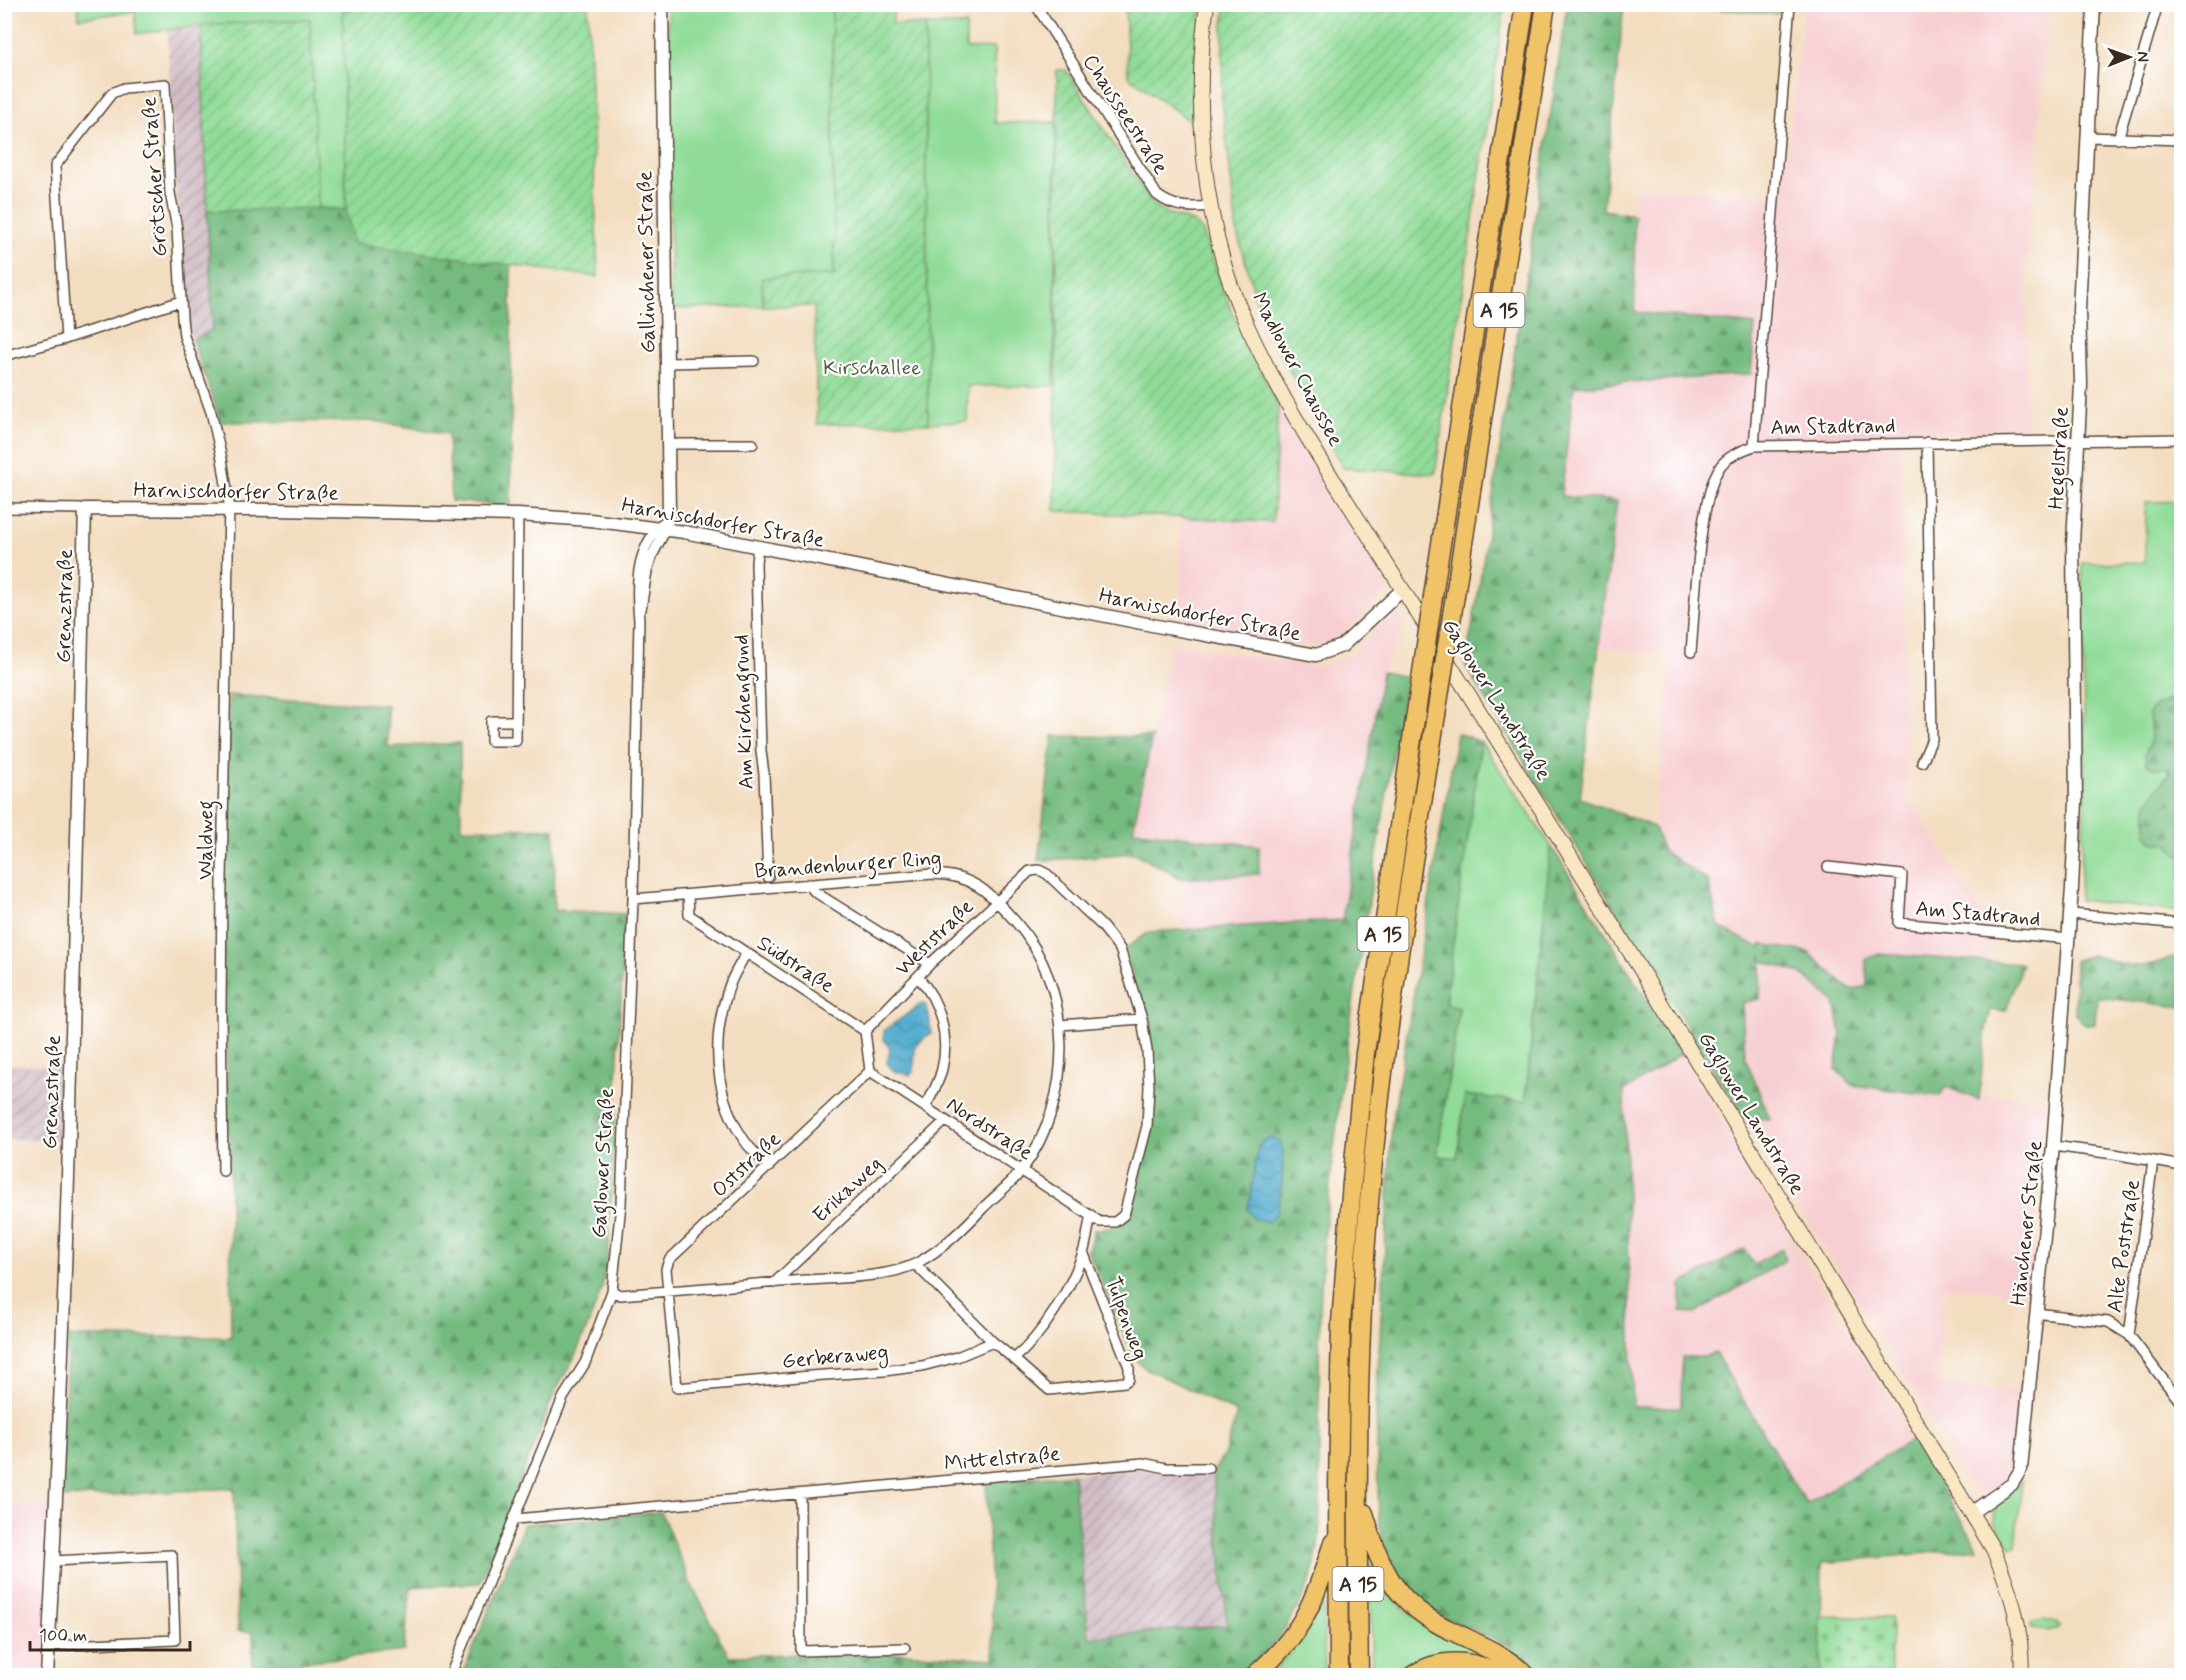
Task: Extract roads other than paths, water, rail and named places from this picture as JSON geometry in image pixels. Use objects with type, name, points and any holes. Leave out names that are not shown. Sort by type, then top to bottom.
[{"type":"highway","name":"A 15","points":[[1339,1676],[1338,1527],[1341,1323],[1365,1053],[1525,4]]},
{"type":"highway","name":"A 15","points":[[1359,1676],[1358,1493],[1361,1314],[1371,1173],[1409,884],[1546,4]]},
{"type":"highway","points":[[1358,1493],[1380,1562],[1397,1590],[1434,1622],[1496,1652],[1527,1676]]},
{"type":"highway","points":[[1254,1676],[1287,1643],[1309,1612],[1338,1527]]},
{"type":"highway","points":[[1412,1676],[1433,1665],[1451,1662],[1480,1666],[1500,1676]]},
{"type":"main road","name":"Madlower Chaussee","points":[[1207,4],[1202,87],[1206,175],[1210,206],[1225,267],[1239,308],[1258,347],[1304,430],[1402,590]]},
{"type":"main road","name":"Gaglower Landstraße","points":[[1402,590],[1613,924],[1993,1549],[2011,1590],[2019,1626],[2022,1676]]},
{"type":"street","name":"Gallinchener Straße","points":[[662,4],[668,444],[664,525]]},
{"type":"street","name":"Chausseestraße","points":[[1035,4],[1157,195],[1178,207],[1210,206]]},
{"type":"street","points":[[1754,446],[1790,4]]},
{"type":"street","name":"Hegelstraße","points":[[2071,914],[2076,801],[2073,544],[2081,384],[2079,310],[2094,4]]},
{"type":"street","points":[[2118,139],[2158,4]]},
{"type":"street","name":"Grötscher Straße","points":[[66,339],[55,166],[112,93],[124,88],[165,84],[170,193],[177,228],[184,336],[211,412],[220,450],[228,509]]},
{"type":"street","points":[[2086,137],[2181,140]]},
{"type":"street","points":[[8,356],[181,300]]},
{"type":"street","points":[[667,363],[754,361]]},
{"type":"street","name":"Am Stadtrand","points":[[1691,652],[1703,525],[1713,480],[1722,464],[1734,454],[1754,446],[2181,439]]},
{"type":"street","name":"Am Stadtrand","points":[[1922,762],[1932,739],[1927,442]]},
{"type":"street","points":[[668,444],[753,444]]},
{"type":"street","name":"Harnischdorfer Straße","points":[[4,508],[228,509],[518,515],[664,525],[1162,627],[1316,655],[1342,646],[1402,590]]},
{"type":"street","name":"Grenzstraße","points":[[47,1676],[64,1304],[75,985],[86,509]]},
{"type":"street","name":"Waldweg","points":[[223,1171],[221,1011],[228,509]]},
{"type":"street","points":[[516,721],[518,515]]},
{"type":"street","name":"Gaglower Straße","points":[[450,1676],[563,1398],[589,1353],[612,1291],[621,1204],[633,899],[639,620],[647,571],[664,525]]},
{"type":"street","name":"Am Kirchengrund","points":[[758,546],[756,563],[760,751],[764,774],[768,877]]},
{"type":"street","name":"Am Stadtrand","points":[[1828,867],[1902,875],[1899,923],[2069,939]]},
{"type":"street","name":"Weststraße","points":[[865,1030],[930,964],[1030,871],[1039,870],[1047,874],[1102,926],[1120,949],[1142,1019]]},
{"type":"street","name":"Brandenburger Ring","points":[[612,1291],[620,1295],[867,1275],[915,1264],[954,1239],[1022,1171],[1049,1117],[1061,1051],[1060,1024],[1054,995],[1043,964],[1022,928],[998,901],[973,882],[950,874],[933,874],[633,899]]},
{"type":"street","points":[[808,884],[815,892],[930,964]]},
{"type":"street","name":"Südstraße","points":[[688,895],[689,915],[865,1030]]},
{"type":"street","points":[[2071,914],[2181,924]]},
{"type":"street","name":"Hänchener Straße","points":[[1971,1513],[2012,1484],[2021,1469],[2054,1146],[2071,914]]},
{"type":"street","points":[[746,952],[730,983],[718,1024],[720,1079],[731,1117],[741,1135],[769,1167]]},
{"type":"street","points":[[918,977],[930,991],[938,1008],[944,1048],[943,1068],[935,1090],[925,1107]]},
{"type":"street","points":[[1060,1024],[1142,1019],[1149,1078],[1147,1126],[1124,1215],[1115,1222],[1100,1222],[1091,1215]]},
{"type":"street","points":[[865,1030],[870,1071]]},
{"type":"street","name":"Oststraße","points":[[676,1388],[666,1266],[669,1260],[870,1071]]},
{"type":"street","name":"Nordstraße","points":[[870,1071],[1091,1215]]},
{"type":"street","name":"Erikaweg","points":[[774,1283],[945,1120]]},
{"type":"street","points":[[2054,1146],[2181,1166]]},
{"type":"street","name":"Alte Poststraße","points":[[2129,1335],[2152,1161]]},
{"type":"street","name":"Tulpenweg","points":[[1014,1359],[1037,1334],[1057,1305],[1083,1252],[1091,1215]]},
{"type":"street","name":"Tulpenweg","points":[[915,1264],[993,1342],[1049,1390],[1125,1382],[1128,1379],[1129,1367],[1083,1252]]},
{"type":"street","name":"Alte Poststraße","points":[[2036,1313],[2108,1322],[2129,1335],[2181,1404]]},
{"type":"street","name":"Gerberaweg","points":[[676,1388],[922,1366],[957,1357],[993,1342]]},
{"type":"street","name":"Mittelstraße","points":[[515,1519],[1143,1463],[1166,1468],[1208,1468]]},
{"type":"street","points":[[800,1495],[801,1651],[904,1648]]},
{"type":"street","points":[[49,1646],[175,1640],[172,1555],[53,1562]]},
{"type":"water","points":[[921,1004],[925,1004],[929,1015],[931,1033],[915,1046],[914,1071],[910,1075],[894,1071],[887,1063],[890,1049],[884,1039],[884,1031]]},
{"type":"water","points":[[1271,1138],[1280,1141],[1283,1152],[1282,1181],[1277,1212],[1268,1222],[1254,1219],[1248,1209],[1258,1147],[1263,1141]]},
{"type":"park label","name":"Kirschallee","points":[[872,367]]}]
